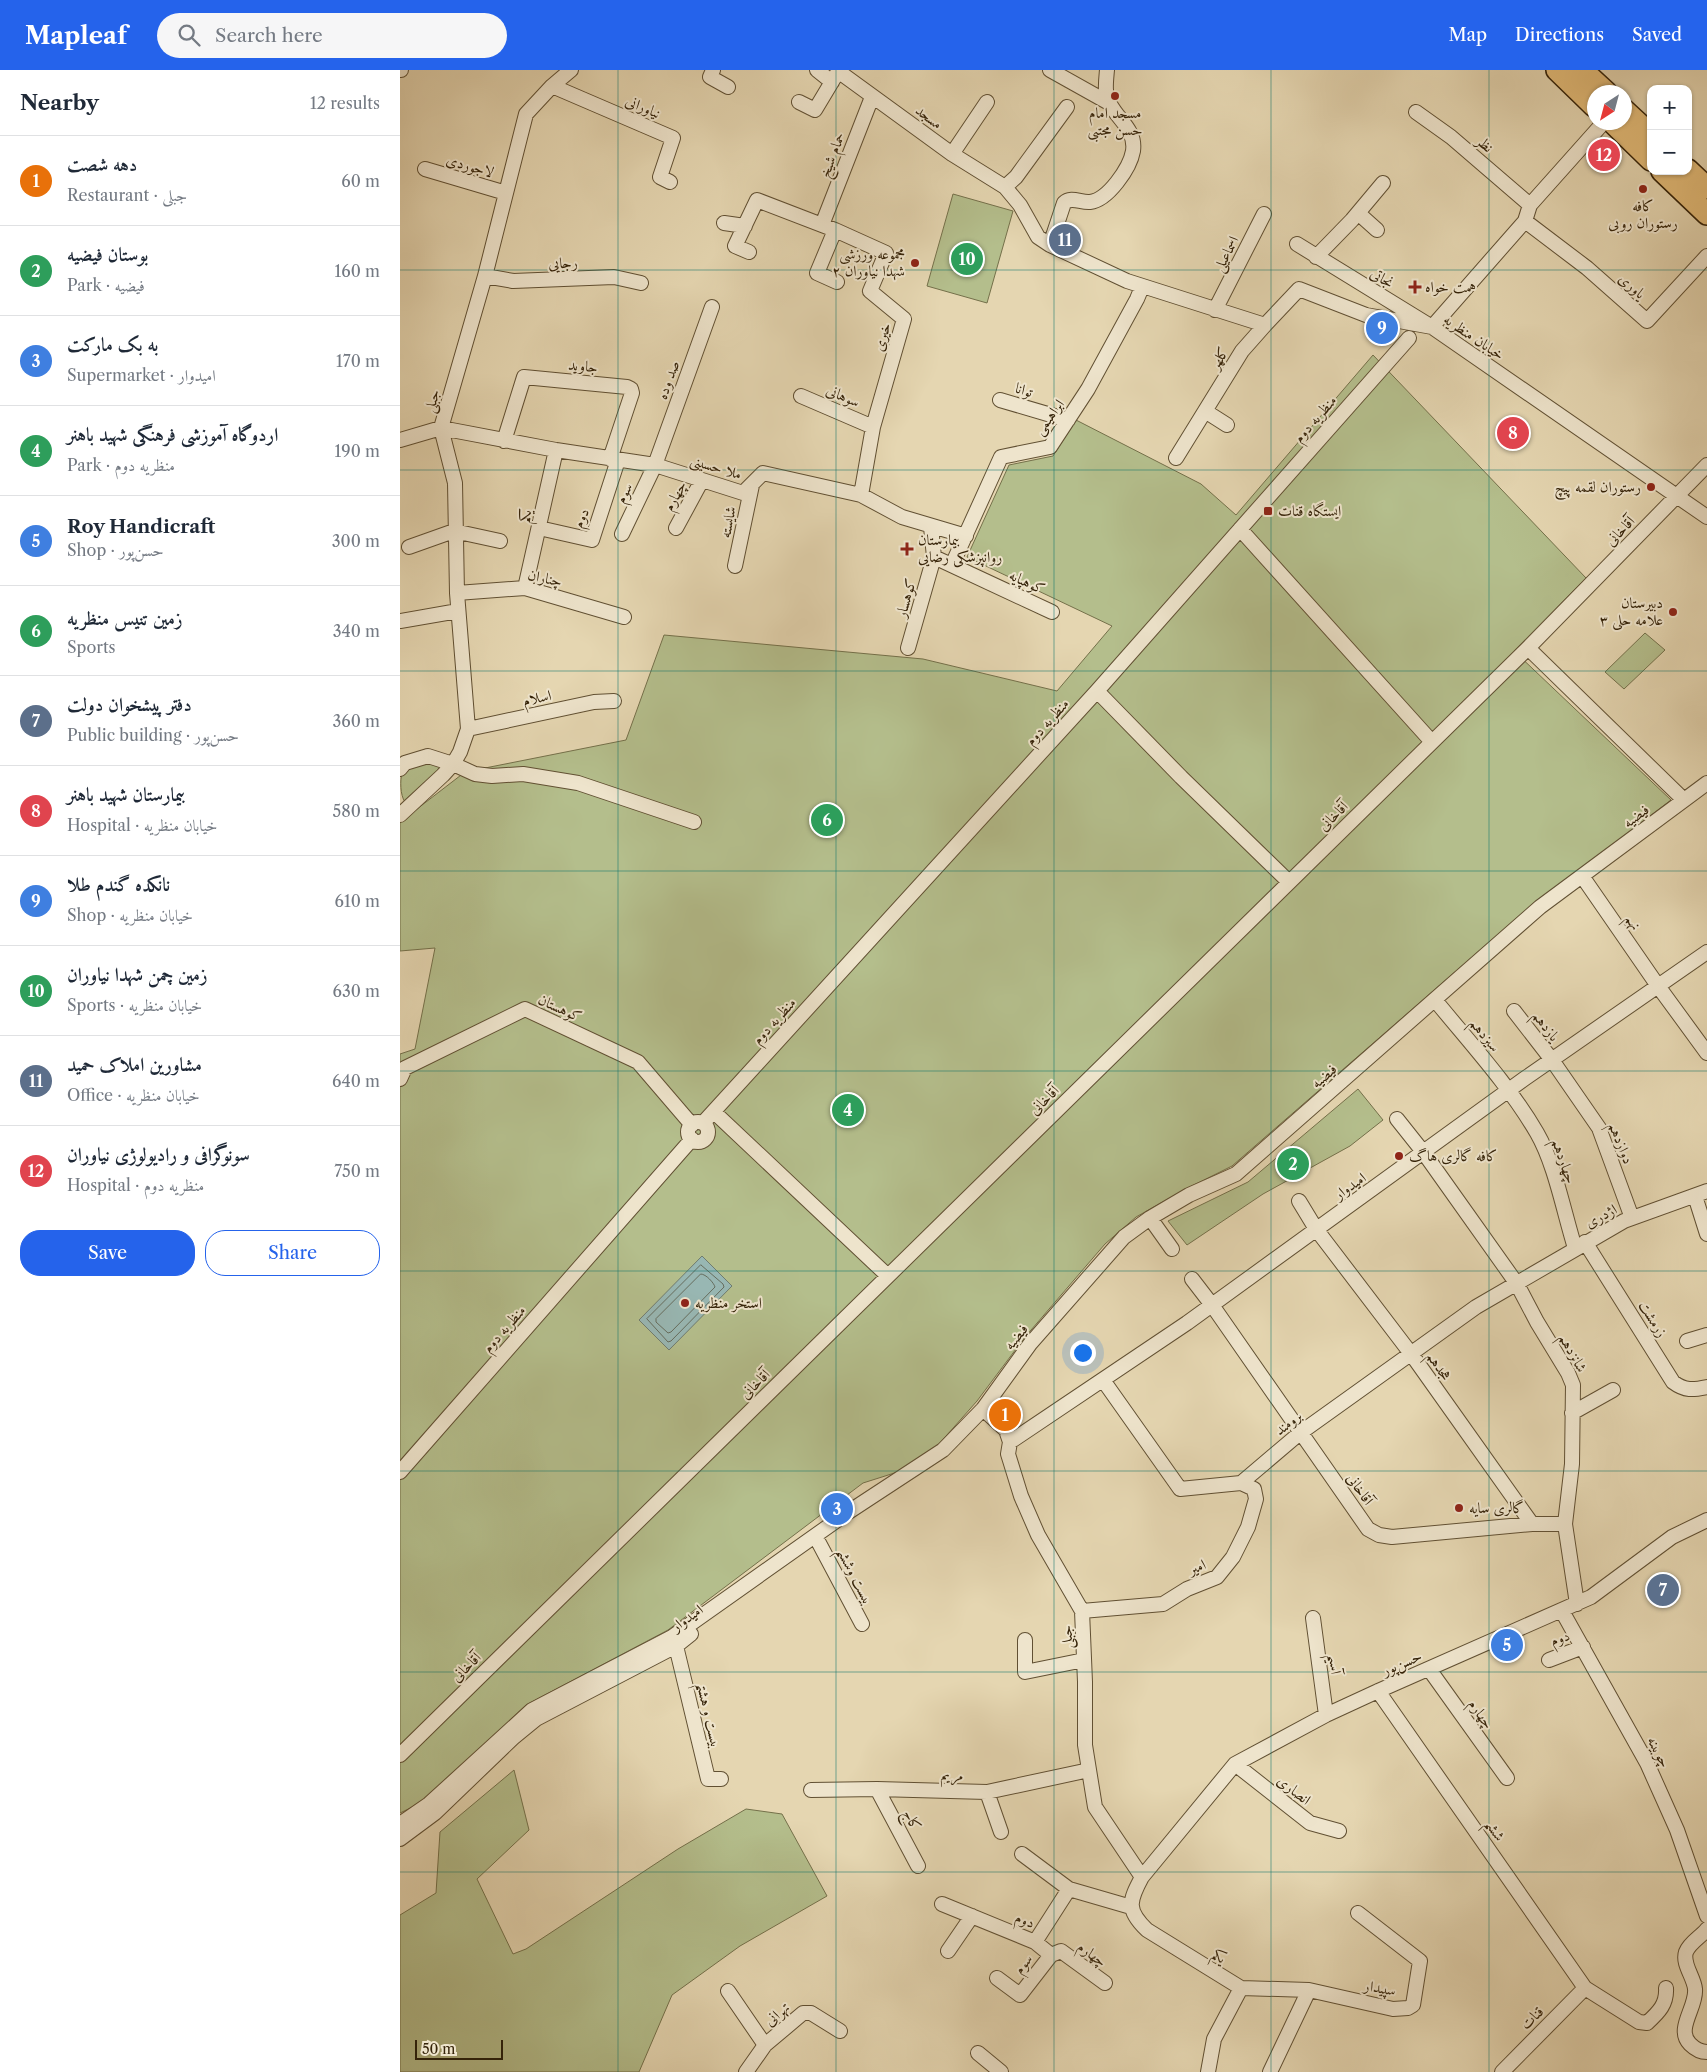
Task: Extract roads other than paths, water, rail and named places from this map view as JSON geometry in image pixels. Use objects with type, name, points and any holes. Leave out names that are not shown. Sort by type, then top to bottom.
[{"type":"main road","points":[[1557,70],[1587,99]]},
{"type":"main road","points":[[1582,70],[1598,85]]},
{"type":"main road","points":[[1632,117],[1647,131]]},
{"type":"main road","points":[[1620,130],[1647,156]]},
{"type":"main road","points":[[1692,174],[1707,188]]},
{"type":"main road","points":[[1666,175],[1707,214]]},
{"type":"street","name":"جبلی","points":[[402,809],[443,776],[453,764],[460,752],[468,729],[457,593],[454,531],[455,483],[441,428],[485,276],[526,114],[552,86],[571,70]]},
{"type":"street","points":[[713,70],[710,77],[728,87]]},
{"type":"street","name":"مسجد","points":[[817,70],[836,74],[872,97],[952,154],[1005,187]]},
{"type":"street","points":[[1050,70],[1109,103],[1132,132],[1134,144],[1132,155],[1118,182],[1109,192],[1090,202],[1071,200],[1064,203],[1050,245]]},
{"type":"street","points":[[1107,70],[1105,85],[1109,103]]},
{"type":"street","points":[[799,102],[815,110],[836,74]]},
{"type":"street","name":"نیاورانی","points":[[552,86],[673,138],[660,177],[670,182]]},
{"type":"street","name":"حمام شیخ","points":[[837,282],[817,273],[828,227],[872,97]]},
{"type":"street","points":[[952,154],[987,102]]},
{"type":"street","points":[[1067,108],[1016,177],[1005,187],[1020,205],[1038,237],[1050,245],[1142,286],[1265,325]]},
{"type":"street","name":"نظر","points":[[1416,112],[1451,137],[1530,205]]},
{"type":"street","points":[[1432,327],[1525,221],[1530,205],[1597,130]]},
{"type":"street","name":"لاجوردی","points":[[424,169],[506,193]]},
{"type":"street","points":[[1316,257],[1358,213],[1383,183]]},
{"type":"street","name":"خیری","points":[[745,226],[757,200],[828,227],[886,253],[870,291],[904,319],[873,427],[861,495]]},
{"type":"street","points":[[1358,213],[1377,230]]},
{"type":"street","name":"اسماعیلی","points":[[1216,310],[1264,214]]},
{"type":"street","name":"یاوری","points":[[1525,221],[1587,268],[1646,321],[1707,256]]},
{"type":"street","points":[[724,223],[745,226],[735,246],[749,252]]},
{"type":"street","name":"نجاتی","points":[[1297,244],[1432,327]]},
{"type":"street","name":"رجایی","points":[[485,276],[513,281],[614,277],[641,283]]},
{"type":"street","name":"ابراهیمی","points":[[952,566],[1001,456],[1050,447],[1088,389],[1137,299],[1142,286]]},
{"type":"street","name":"خیابان منظریه","points":[[1265,325],[1299,289],[1366,315],[1432,327],[1707,517]]},
{"type":"street","name":"صد وده","points":[[655,465],[712,306]]},
{"type":"street","name":"کلهر","points":[[1176,458],[1242,351],[1265,325]]},
{"type":"street","name":"منظریه دوم","points":[[400,1472],[692,1139],[689,1136],[689,1128],[714,1112],[1097,691],[1409,338]]},
{"type":"street","name":"جاوید","points":[[504,441],[524,377],[627,387],[631,389],[632,393],[614,460]]},
{"type":"street","name":"سوهانی","points":[[801,396],[873,427]]},
{"type":"street","name":"توانا","points":[[1000,400],[1068,420]]},
{"type":"street","points":[[1205,410],[1228,425]]},
{"type":"street","points":[[400,440],[441,428]]},
{"type":"street","name":"ملا حسینی","points":[[441,428],[556,450],[655,465],[742,493],[763,473],[861,495],[902,517],[966,536]]},
{"type":"street","name":"یکم","points":[[525,588],[556,450]]},
{"type":"street","name":"دوم","points":[[539,528],[592,540],[614,460]]},
{"type":"street","name":"سوم","points":[[622,534],[655,465]]},
{"type":"street","name":"آقاخانی","points":[[400,1755],[1528,648],[1707,465]]},
{"type":"street","name":"چهارم","points":[[676,528],[702,480]]},
{"type":"street","name":"شایسته","points":[[735,566],[752,485]]},
{"type":"street","name":"کوهسار","points":[[908,648],[934,557],[931,527]]},
{"type":"street","points":[[1240,529],[1432,742]]},
{"type":"street","points":[[408,547],[454,531],[500,541]]},
{"type":"street","name":"کوهپایه","points":[[934,557],[1052,612]]},
{"type":"street","name":"چناران","points":[[457,593],[525,588],[624,617]]},
{"type":"street","points":[[400,621],[458,611]]},
{"type":"street","points":[[1528,648],[1684,800]]},
{"type":"street","points":[[1097,691],[1289,882]]},
{"type":"street","name":"اسلام","points":[[468,729],[594,702],[614,701]]},
{"type":"street","points":[[400,769],[405,763],[428,756],[475,774],[492,776],[523,774],[578,783],[694,822]]},
{"type":"street","name":"فیضیه","points":[[985,1411],[1030,1344],[1124,1237],[1150,1218],[1188,1195],[1236,1174],[1540,907],[1707,783]]},
{"type":"street","name":"نهم","points":[[1582,876],[1707,1053]]},
{"type":"street","name":"امیدوار","points":[[1008,1436],[1103,1380],[1212,1305],[1508,1091],[1707,952]]},
{"type":"street","name":"سیزدهم","points":[[1435,1000],[1508,1091]]},
{"type":"street","name":"کوهستان","points":[[400,1079],[405,1068],[525,1009],[638,1062],[697,1124]]},
{"type":"street","name":"یازدهم","points":[[1514,1011],[1552,1060]]},
{"type":"street","name":"دوازدهم","points":[[1552,1060],[1599,1128],[1632,1218]]},
{"type":"street","name":"چهاردهم","points":[[1508,1091],[1537,1134],[1580,1245]]},
{"type":"street","points":[[714,1112],[888,1276]]},
{"type":"street","name":"شانزدهم","points":[[1397,1119],[1424,1153],[1518,1284],[1537,1322],[1568,1373],[1572,1385],[1572,1464],[1565,1524],[1577,1604]]},
{"type":"street","points":[[1701,1194],[1707,1234]]},
{"type":"street","name":"اژدری","points":[[1518,1284],[1580,1245],[1632,1218],[1701,1194]]},
{"type":"street","name":"هجدهم","points":[[1299,1201],[1316,1229],[1412,1355],[1532,1524]]},
{"type":"street","points":[[1150,1218],[1172,1249]]},
{"type":"street","name":"زرمشت","points":[[1580,1245],[1673,1382],[1682,1389],[1694,1390],[1707,1387]]},
{"type":"street","name":"آقاخانی","points":[[1192,1280],[1212,1305],[1368,1529],[1379,1535],[1392,1537],[1532,1524],[1565,1524]]},
{"type":"street","name":"برومند","points":[[1241,1483],[1300,1433],[1412,1355],[1476,1307],[1518,1284]]},
{"type":"street","points":[[1687,1341],[1707,1335]]},
{"type":"street","points":[[1103,1380],[1180,1489],[1241,1483]]},
{"type":"street","points":[[1572,1413],[1613,1390]]},
{"type":"street","points":[[985,1411],[1008,1436]]},
{"type":"street","name":"امیدوار","points":[[400,1824],[429,1804],[534,1714],[674,1641],[819,1542],[945,1452],[985,1411]]},
{"type":"street","name":"جبلی","points":[[1008,1436],[1008,1454],[1021,1496],[1038,1535],[1082,1611],[1085,1745],[1095,1807],[1142,1877]]},
{"type":"street","name":"امیدوار","points":[[674,1641],[850,1511],[945,1452]]},
{"type":"street","name":"امیر","points":[[1082,1611],[1163,1604],[1187,1589],[1218,1577],[1233,1557],[1248,1527],[1256,1499],[1254,1488],[1241,1483]]},
{"type":"street","name":"حسن‌پور","points":[[1142,1877],[1235,1764],[1326,1715],[1378,1690],[1577,1604],[1602,1590],[1672,1537],[1707,1520]]},
{"type":"street","name":"بیست وششم","points":[[819,1542],[862,1624]]},
{"type":"street","name":"چوبینه","points":[[1562,1611],[1648,1763],[1677,1830],[1707,1916]]},
{"type":"street","name":"آسیم","points":[[1313,1618],[1326,1715]]},
{"type":"street","points":[[1025,1640],[1025,1672],[1084,1660]]},
{"type":"street","name":"بیست و هشتم","points":[[674,1641],[708,1779],[721,1779]]},
{"type":"street","name":"دوم","points":[[1549,1660],[1582,1647]]},
{"type":"street","name":"چهارم","points":[[1429,1669],[1507,1778]]},
{"type":"street","name":"ششم","points":[[1378,1690],[1585,1988]]},
{"type":"street","name":"امیدوار","points":[[400,1839],[435,1813],[511,1734]]},
{"type":"street","name":"انصاری","points":[[1235,1764],[1310,1823],[1339,1831]]},
{"type":"street","name":"مریم","points":[[811,1790],[877,1789],[987,1792],[1089,1770]]},
{"type":"street","name":"کاج","points":[[877,1789],[918,1866]]},
{"type":"street","points":[[987,1792],[1001,1832]]},
{"type":"street","points":[[1022,1854],[1068,1889],[1131,1907],[1135,1890],[1142,1877]]},
{"type":"street","name":"دوم","points":[[942,1904],[1035,1942],[1068,1889]]},
{"type":"street","name":"یکم","points":[[1131,1907],[1137,1921],[1147,1930],[1241,1988],[1309,1990]]},
{"type":"street","name":"سپیدار","points":[[1309,1990],[1393,2009],[1408,2008],[1413,2005],[1420,1961],[1358,1913]]},
{"type":"street","points":[[948,1951],[972,1916]]},
{"type":"street","points":[[1707,1929],[1689,1946],[1685,1953],[1695,1989],[1693,2005],[1684,2030],[1686,2040],[1694,2048],[1707,2052]]},
{"type":"street","name":"چهارم","points":[[1035,1942],[1051,1954],[1061,1951],[1106,1983]]},
{"type":"street","name":"سوم","points":[[997,1978],[1020,1994],[1051,1954]]},
{"type":"street","points":[[1208,2072],[1214,2039],[1241,1988]]},
{"type":"street","points":[[1585,1988],[1638,2022],[1647,2023],[1660,2010],[1667,1998],[1666,1988]]},
{"type":"street","name":"قنات","points":[[1502,2072],[1585,1988]]},
{"type":"street","points":[[1270,2072],[1309,1990]]},
{"type":"street","points":[[728,1991],[765,2045]]},
{"type":"street","name":"تهرانی","points":[[746,2072],[765,2045],[803,2013],[811,2013],[840,2031]]},
{"type":"street","points":[[978,2053],[1001,2072]]},
{"type":"water","name":"استخر منظریه","points":[[702,1256],[732,1286],[669,1350],[639,1320]]},
{"type":"place","name":"مسجد امام حسن مجتبی","points":[[1115,96]]},
{"type":"place","name":"سونوگرافی و رادیولوژی نیاوران","points":[[1604,155]]},
{"type":"place","name":"کافه رستوران روبی","points":[[1643,189]]},
{"type":"place","name":"مشاورین املاک حمید","points":[[1065,240]]},
{"type":"place","name":"زمین چمن شهدا نیاوران","points":[[967,259]]},
{"type":"place","name":"مجموعه ورزشی شهدا نیاوران ۲","points":[[915,263]]},
{"type":"place","name":"همت خواه","points":[[1415,287]]},
{"type":"place","name":"نانکده گندم طلا","points":[[1382,328]]},
{"type":"place","name":"بیمارستان شهید باهنر","points":[[1513,433]]},
{"type":"place","name":"رستوران لقمه پیچ","points":[[1651,487]]},
{"type":"place","name":"ایستگاه قنات","points":[[1268,511]]},
{"type":"place","name":"بیمارستان روانپزشکی رضایی","points":[[907,549]]},
{"type":"place","name":"دبیرستان علامه حلی ۳","points":[[1673,612]]},
{"type":"place","name":"زمین تنیس منظریه","points":[[827,820]]},
{"type":"place","name":"اردوگاه آموزشی فرهنگی شهید باهنر","points":[[848,1110]]},
{"type":"place","name":"کافه گالری هاگ","points":[[1399,1156]]},
{"type":"place","name":"بوستان فیضیه","points":[[1293,1164]]},
{"type":"place","name":"استخر منظریه","points":[[685,1303]]},
{"type":"place","name":"دهه شصت","points":[[1005,1415]]},
{"type":"place","name":"گالری سایه","points":[[1459,1508]]},
{"type":"place","name":"به بک مارکت","points":[[837,1509]]},
{"type":"place","name":"دفتر پیشخوان دولت","points":[[1663,1590]]},
{"type":"place","name":"Roy Handicraft","points":[[1507,1645]]}]
